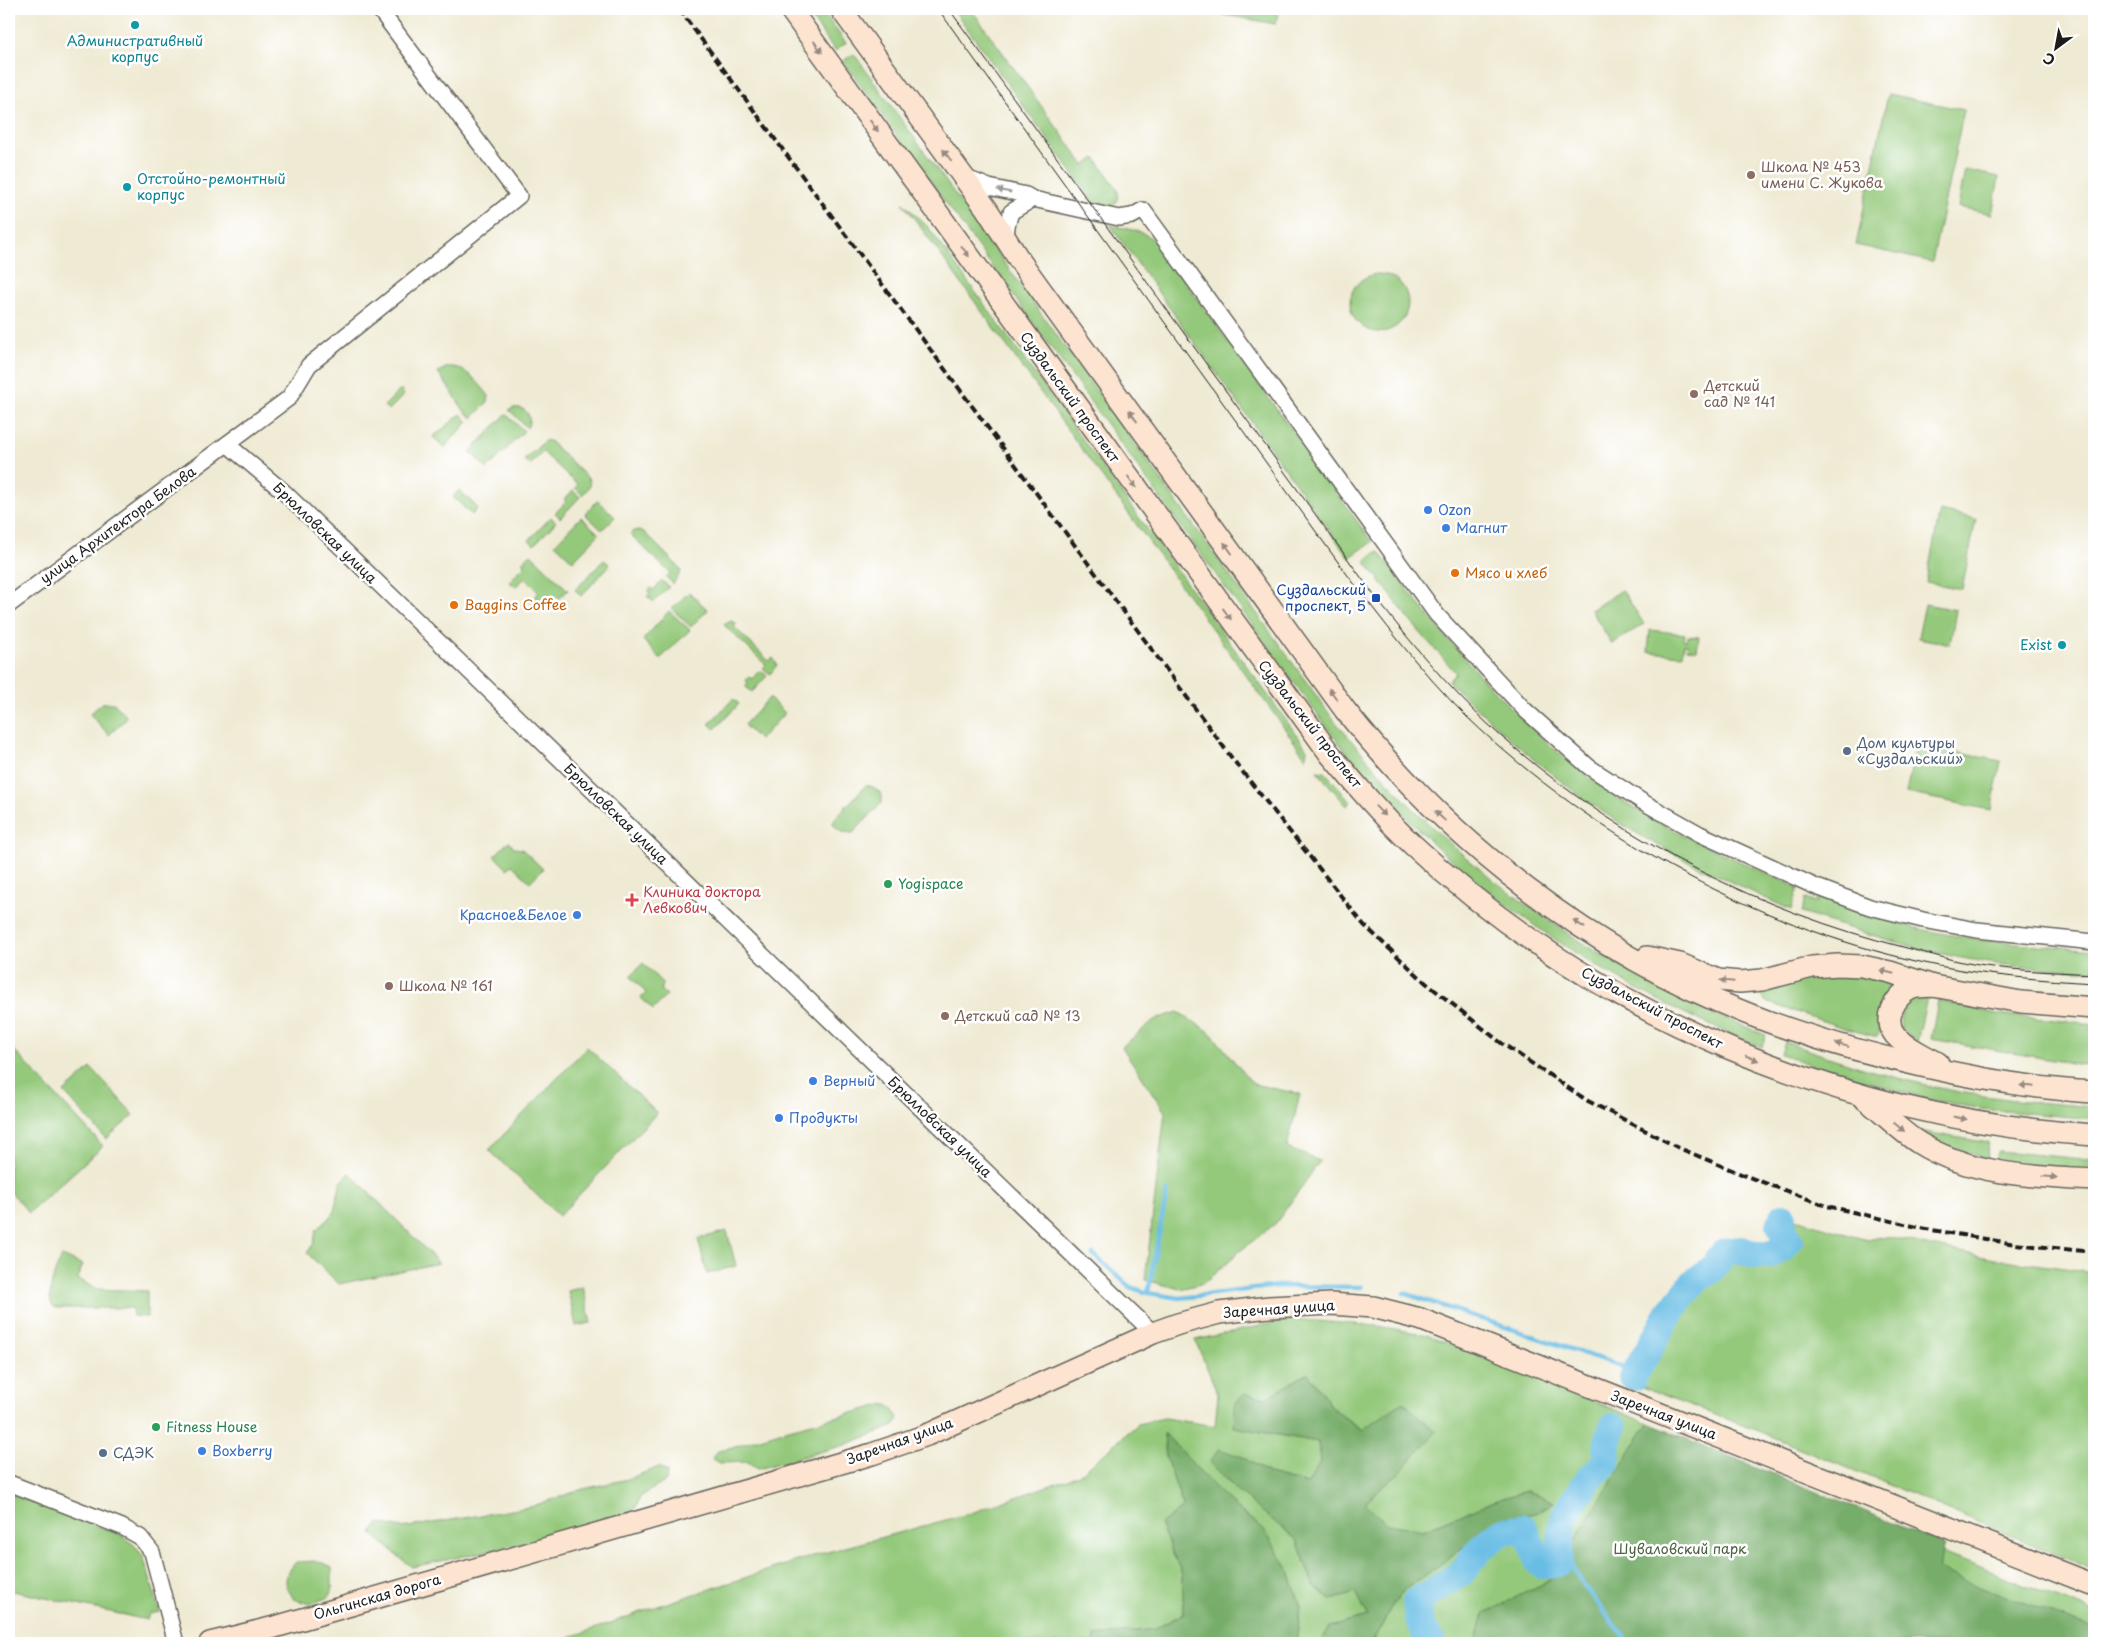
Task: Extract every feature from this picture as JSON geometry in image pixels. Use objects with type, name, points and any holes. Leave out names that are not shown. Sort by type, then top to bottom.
[{"type":"main road","name":"Суздальский проспект","points":[[790,9],[1319,740],[1369,799],[1406,838],[1454,880],[1509,923],[1566,962],[1615,992],[1736,1051],[1861,1096],[1925,1112],[1980,1122],[2094,1134]]},
{"type":"main road","points":[[841,9],[1278,619],[1373,746],[1440,816],[1476,848],[1552,906],[1620,950],[1680,983],[1750,1015],[1888,1058],[1958,1074],[2001,1083],[2094,1092]]},
{"type":"main road","points":[[1620,950],[1680,964],[1718,980],[1740,982],[1762,980],[1812,968],[1838,965],[1862,966],[1890,972],[1934,986],[2021,1002],[2094,1008]]},
{"type":"main road","points":[[1934,986],[1911,989],[1902,995],[1895,1003],[1891,1013],[1890,1024],[1900,1040],[1958,1074]]},
{"type":"main road","points":[[1861,1096],[1919,1143],[1951,1158],[1985,1168],[2024,1175],[2094,1180]]},
{"type":"main road","name":"Заречная улица","points":[[544,1550],[749,1488],[872,1454],[927,1435],[1153,1333],[1178,1324],[1219,1313],[1269,1307],[1331,1304],[1373,1308],[1420,1319],[2094,1585]]},
{"type":"main road","name":"Ольгинская дорога","points":[[210,1643],[275,1627],[464,1571],[544,1550]]},
{"type":"street","name":"улица Архитектора Белова","points":[[9,605],[289,398],[309,365],[519,196],[380,9]]},
{"type":"street","points":[[962,176],[989,187],[1026,195],[1033,199],[1119,218],[1132,216],[1143,210],[1437,615],[1525,710],[1596,772],[1643,802],[1700,834],[1814,886],[1870,907],[1922,920],[1977,930],[2094,942]]},
{"type":"street","points":[[1006,239],[1011,212],[1033,199]]},
{"type":"street","name":"Брюлловская улица","points":[[227,444],[284,492],[1153,1333]]},
{"type":"street","points":[[9,1483],[122,1527],[140,1537],[152,1552],[176,1643]]},
{"type":"green space","points":[[805,9],[821,9],[846,43],[835,51]]},
{"type":"green space","points":[[953,9],[971,9],[1084,165],[1095,158],[1117,188],[1118,198],[1114,204],[1102,208],[1097,207]]},
{"type":"green space","points":[[1225,9],[1279,9],[1276,24],[1224,15]]},
{"type":"green space","points":[[854,54],[1333,719],[1368,760],[1430,825],[1466,858],[1505,889],[1588,946],[1632,972],[1676,995],[1766,1035],[1762,1047],[1698,1020],[1637,989],[1578,954],[1521,916],[1467,874],[1417,828],[1369,778],[1325,725],[843,61]]},
{"type":"green space","points":[[1888,94],[1964,110],[1932,262],[1856,245]]},
{"type":"green space","points":[[1965,170],[1999,177],[1992,214],[1958,207]]},
{"type":"green space","points":[[903,203],[928,227],[1307,749],[1306,758]]},
{"type":"green space","points":[[1110,225],[1147,235],[1157,243],[1372,542],[1349,558]]},
{"type":"green space","points":[[1373,274],[1385,274],[1400,282],[1408,297],[1408,309],[1400,324],[1385,332],[1373,332],[1358,324],[1350,309],[1350,297],[1358,282]]},
{"type":"green space","points":[[448,367],[454,367],[466,372],[489,396],[488,402],[472,418],[465,412],[438,372]]},
{"type":"green space","points":[[401,389],[404,395],[389,410],[384,406]]},
{"type":"green space","points":[[513,408],[525,410],[529,416],[527,428],[509,410]]},
{"type":"green space","points":[[461,414],[468,422],[444,448],[433,437]]},
{"type":"green space","points":[[506,414],[524,431],[487,469],[470,452]]},
{"type":"green space","points":[[546,440],[551,442],[589,479],[590,486],[582,495],[575,488],[578,485],[543,452],[530,465],[524,460]]},
{"type":"green space","points":[[459,490],[478,508],[472,515],[453,497]]},
{"type":"green space","points":[[573,491],[580,497],[560,518],[555,513],[566,502],[564,499]]},
{"type":"green space","points":[[598,500],[615,517],[602,530],[585,514]]},
{"type":"green space","points":[[1940,511],[1976,519],[1962,589],[1926,582]]},
{"type":"green space","points":[[551,517],[556,522],[534,545],[529,540]]},
{"type":"green space","points":[[581,517],[599,534],[573,561],[555,544]]},
{"type":"green space","points":[[639,530],[644,532],[679,567],[681,572],[673,584],[666,577],[670,573],[630,534],[633,531]]},
{"type":"green space","points":[[1378,551],[1457,650],[1515,713],[1546,742],[1612,794],[1656,821],[1798,888],[1791,910],[1690,862],[1631,830],[1558,779],[1513,741],[1448,681],[1456,673],[1411,622],[1365,561]]},
{"type":"green space","points":[[531,554],[568,590],[559,598],[556,597],[541,612],[531,601],[539,592],[525,578],[515,587],[509,581],[525,565],[522,562]]},
{"type":"green space","points":[[604,560],[610,565],[581,596],[575,590]]},
{"type":"green space","points":[[662,581],[669,587],[654,602],[647,596],[650,593],[648,591],[651,588],[653,590]]},
{"type":"green space","points":[[1622,590],[1644,624],[1612,644],[1591,610]]},
{"type":"green space","points":[[689,592],[708,610],[691,627],[672,609]]},
{"type":"green space","points":[[1925,604],[1956,610],[1950,644],[1918,638]]},
{"type":"green space","points":[[669,611],[690,630],[661,658],[643,640]]},
{"type":"green space","points":[[731,621],[737,624],[734,627],[769,661],[773,658],[777,665],[770,674],[763,668],[766,665],[724,625]]},
{"type":"green space","points":[[1650,630],[1685,634],[1684,640],[1687,640],[1688,636],[1699,637],[1697,650],[1687,649],[1688,645],[1684,644],[1683,655],[1648,652]]},
{"type":"green space","points":[[760,670],[767,676],[752,692],[745,686],[748,683],[746,680],[749,677],[752,679]]},
{"type":"green space","points":[[769,698],[785,713],[759,740],[744,725]]},
{"type":"green space","points":[[733,699],[739,704],[715,729],[709,724]]},
{"type":"green space","points":[[102,703],[114,703],[126,716],[125,720],[109,735],[90,714]]},
{"type":"green space","points":[[1916,745],[2001,761],[1991,810],[1906,793]]},
{"type":"green space","points":[[1317,771],[1325,772],[1351,802],[1347,806]]},
{"type":"green space","points":[[866,785],[878,791],[882,803],[853,833],[839,830],[833,823],[836,817]]},
{"type":"green space","points":[[509,841],[514,848],[522,849],[543,869],[530,882],[512,865],[507,869],[494,856]]},
{"type":"green space","points":[[1818,896],[1920,929],[1984,940],[2094,950],[2094,971],[2012,966],[1961,958],[1892,941],[1801,913],[1805,899],[1816,903]]},
{"type":"green space","points":[[643,963],[662,983],[661,991],[667,995],[653,1010],[641,998],[646,993],[630,976]]},
{"type":"green space","points":[[1841,974],[1875,979],[1890,985],[1879,1010],[1879,1032],[1877,1037],[1766,1002],[1762,995],[1765,992],[1802,980]]},
{"type":"green space","points":[[1919,997],[1927,998],[1917,1042],[1901,1029],[1901,1013],[1909,1001]]},
{"type":"green space","points":[[1938,1001],[1997,1014],[2094,1024],[2094,1067],[1931,1039]]},
{"type":"green space","points":[[1178,1012],[1210,1032],[1253,1084],[1300,1094],[1287,1148],[1320,1161],[1276,1223],[1240,1251],[1204,1283],[1180,1289],[1145,1280],[1165,1112],[1122,1047],[1154,1020]]},
{"type":"green space","points":[[1785,1042],[1858,1067],[1933,1087],[1998,1098],[2094,1107],[2094,1119],[1981,1109],[1929,1099],[1832,1072],[1781,1054]]},
{"type":"green space","points":[[9,1045],[103,1146],[29,1213],[9,1190]]},
{"type":"green space","points":[[587,1047],[657,1113],[559,1216],[489,1150]]},
{"type":"green space","points":[[91,1068],[134,1115],[106,1139],[64,1092]]},
{"type":"green space","points":[[1919,1131],[1989,1143],[1986,1159],[1939,1143]]},
{"type":"green space","points":[[1998,1151],[2094,1160],[2094,1172],[1994,1163]]},
{"type":"green space","points":[[350,1173],[439,1263],[339,1284],[307,1253],[314,1243],[316,1230],[333,1214],[341,1182]]},
{"type":"green space","points":[[1796,1219],[1867,1240],[1886,1236],[1989,1258],[2094,1272],[2094,1570],[1766,1434],[1639,1386],[1668,1328],[1683,1310],[1697,1287],[1739,1257],[1774,1258],[1790,1253],[1798,1248],[1805,1241],[1796,1227]]},
{"type":"green space","points":[[727,1231],[736,1266],[707,1274],[698,1239]]},
{"type":"green space","points":[[62,1256],[83,1265],[77,1279],[97,1289],[147,1291],[147,1317],[133,1316],[132,1308],[53,1307],[50,1295],[51,1289],[54,1274]]},
{"type":"green space","points":[[583,1287],[591,1323],[576,1326],[568,1291]]},
{"type":"green space","points":[[1292,1319],[1378,1326],[1428,1335],[1648,1423],[1643,1433],[2094,1612],[2094,1643],[1373,1643],[1390,1609],[1404,1590],[1508,1517],[1536,1513],[1554,1502],[1526,1491],[1494,1501],[1423,1530],[1387,1524],[1364,1503],[1397,1475],[1403,1403],[1363,1430],[1335,1411],[1308,1373],[1267,1398],[1234,1427],[1318,1442],[1320,1462],[1308,1484],[1272,1475],[1242,1457],[1222,1477],[1297,1540],[1313,1585],[1331,1600],[1356,1593],[1369,1617],[1347,1622],[1323,1639],[1325,1643],[1296,1643],[1301,1607],[1288,1569],[1266,1532],[1225,1498],[1164,1434],[1166,1458],[1184,1509],[1160,1524],[1182,1574],[1184,1613],[1155,1629],[1095,1636],[1094,1643],[554,1643],[664,1604],[809,1557],[968,1514],[1079,1475],[1138,1424],[1164,1418],[1215,1426],[1218,1394],[1195,1340]]},
{"type":"green space","points":[[1308,1373],[1335,1411],[1362,1430],[1403,1402],[1436,1432],[1397,1475],[1364,1503],[1387,1524],[1423,1530],[1494,1501],[1526,1491],[1554,1502],[1536,1513],[1508,1517],[1404,1590],[1390,1609],[1373,1643],[1325,1643],[1322,1639],[1330,1627],[1368,1617],[1356,1593],[1331,1600],[1313,1584],[1297,1540],[1238,1492],[1210,1462],[1219,1449],[1242,1457],[1272,1475],[1308,1484],[1320,1462],[1318,1442],[1234,1427],[1235,1403],[1245,1394],[1267,1398]]},
{"type":"green space","points":[[886,1404],[893,1409],[899,1420],[894,1426],[845,1445],[758,1469],[748,1462],[720,1463],[713,1459],[716,1452],[789,1429]]},
{"type":"green space","name":"Шуваловский парк","points":[[1648,1423],[1946,1545],[1938,1568],[1959,1580],[2094,1629],[2094,1643],[1474,1643],[1485,1613],[1550,1580]]},
{"type":"green space","points":[[1164,1433],[1225,1498],[1266,1532],[1288,1569],[1301,1607],[1296,1643],[1094,1643],[1095,1636],[1155,1629],[1184,1613],[1182,1574],[1160,1524],[1184,1508],[1166,1458]]},
{"type":"green space","points":[[659,1467],[667,1472],[666,1481],[640,1497],[636,1508],[621,1516],[531,1542],[412,1567],[372,1534],[379,1523],[402,1528],[530,1507],[583,1489],[628,1479]]},
{"type":"green space","points":[[9,1493],[121,1535],[134,1545],[143,1556],[160,1612],[149,1614],[147,1620],[9,1590]]},
{"type":"green space","points":[[319,1561],[332,1568],[332,1588],[329,1597],[310,1604],[294,1599],[286,1584],[289,1572],[296,1562]]},
{"type":"water","points":[[1780,1216],[1785,1218],[1784,1226],[1794,1236],[1790,1243],[1783,1248],[1782,1243],[1785,1239],[1775,1224]]},
{"type":"waterway","points":[[1093,1254],[1130,1287],[1148,1293],[1167,1191]]},
{"type":"waterway","points":[[1633,1377],[1669,1314],[1695,1281],[1713,1268],[1725,1252],[1741,1250],[1755,1255],[1770,1255],[1783,1248],[1789,1240],[1780,1225],[1783,1217]]},
{"type":"waterway","points":[[1148,1293],[1180,1298],[1278,1286],[1362,1287]]},
{"type":"waterway","points":[[1404,1293],[1636,1371]]},
{"type":"waterway","points":[[1432,1643],[1420,1623],[1416,1602],[1461,1573],[1482,1547],[1501,1532],[1524,1528],[1541,1565],[1559,1563],[1563,1518],[1586,1482],[1606,1462],[1608,1442],[1613,1427]]},
{"type":"waterway","points":[[1560,1549],[1589,1593],[1625,1637],[1627,1643]]},
{"type":"tram line","points":[[938,9],[1372,607],[1450,700],[1517,762],[1570,803],[1627,841],[1685,874],[1746,904],[1809,930],[1873,950],[1939,966],[2016,977],[2094,983]]},
{"type":"tram line","points":[[949,9],[1376,598],[1459,696],[1516,749],[1604,815],[1650,844],[1748,894],[1798,914],[1850,932],[1944,958],[2012,969],[2094,974]]},
{"type":"railway","points":[[679,9],[1234,761],[1364,925],[1426,983],[1500,1042],[1588,1101],[1679,1148],[1746,1176],[1827,1206],[1926,1229],[2015,1244],[2094,1252]]},
{"type":"place","name":"Административный корпус","points":[[135,25]]},
{"type":"place","name":"Школа № 453 имени С. Жукова","points":[[1751,175]]},
{"type":"place","name":"Отстойно-ремонтный корпус","points":[[127,187]]},
{"type":"place","name":"Детский сад № 141","points":[[1694,394]]},
{"type":"place","name":"Ozon","points":[[1428,510]]},
{"type":"place","name":"Магнит","points":[[1446,528]]},
{"type":"place","name":"Мясо и хлеб","points":[[1455,573]]},
{"type":"place","name":"Суздальский проспект, 5","points":[[1376,598]]},
{"type":"place","name":"Baggins Coffee","points":[[454,605]]},
{"type":"place","name":"Exist","points":[[2062,645]]},
{"type":"place","name":"Дом культуры «Суздальский»","points":[[1847,751]]},
{"type":"place","name":"Yogispace","points":[[888,884]]},
{"type":"place","name":"Клиника доктора Левкович","points":[[632,900]]},
{"type":"place","name":"Красное&Белое","points":[[577,915]]},
{"type":"place","name":"Школа № 161","points":[[389,986]]},
{"type":"place","name":"Детский сад № 13","points":[[945,1016]]},
{"type":"place","name":"Верный","points":[[813,1081]]},
{"type":"place","name":"Продукты","points":[[779,1118]]},
{"type":"place","name":"Fitness House","points":[[156,1427]]},
{"type":"place","name":"Boxberry","points":[[202,1451]]},
{"type":"place","name":"СДЭК","points":[[103,1453]]}]
